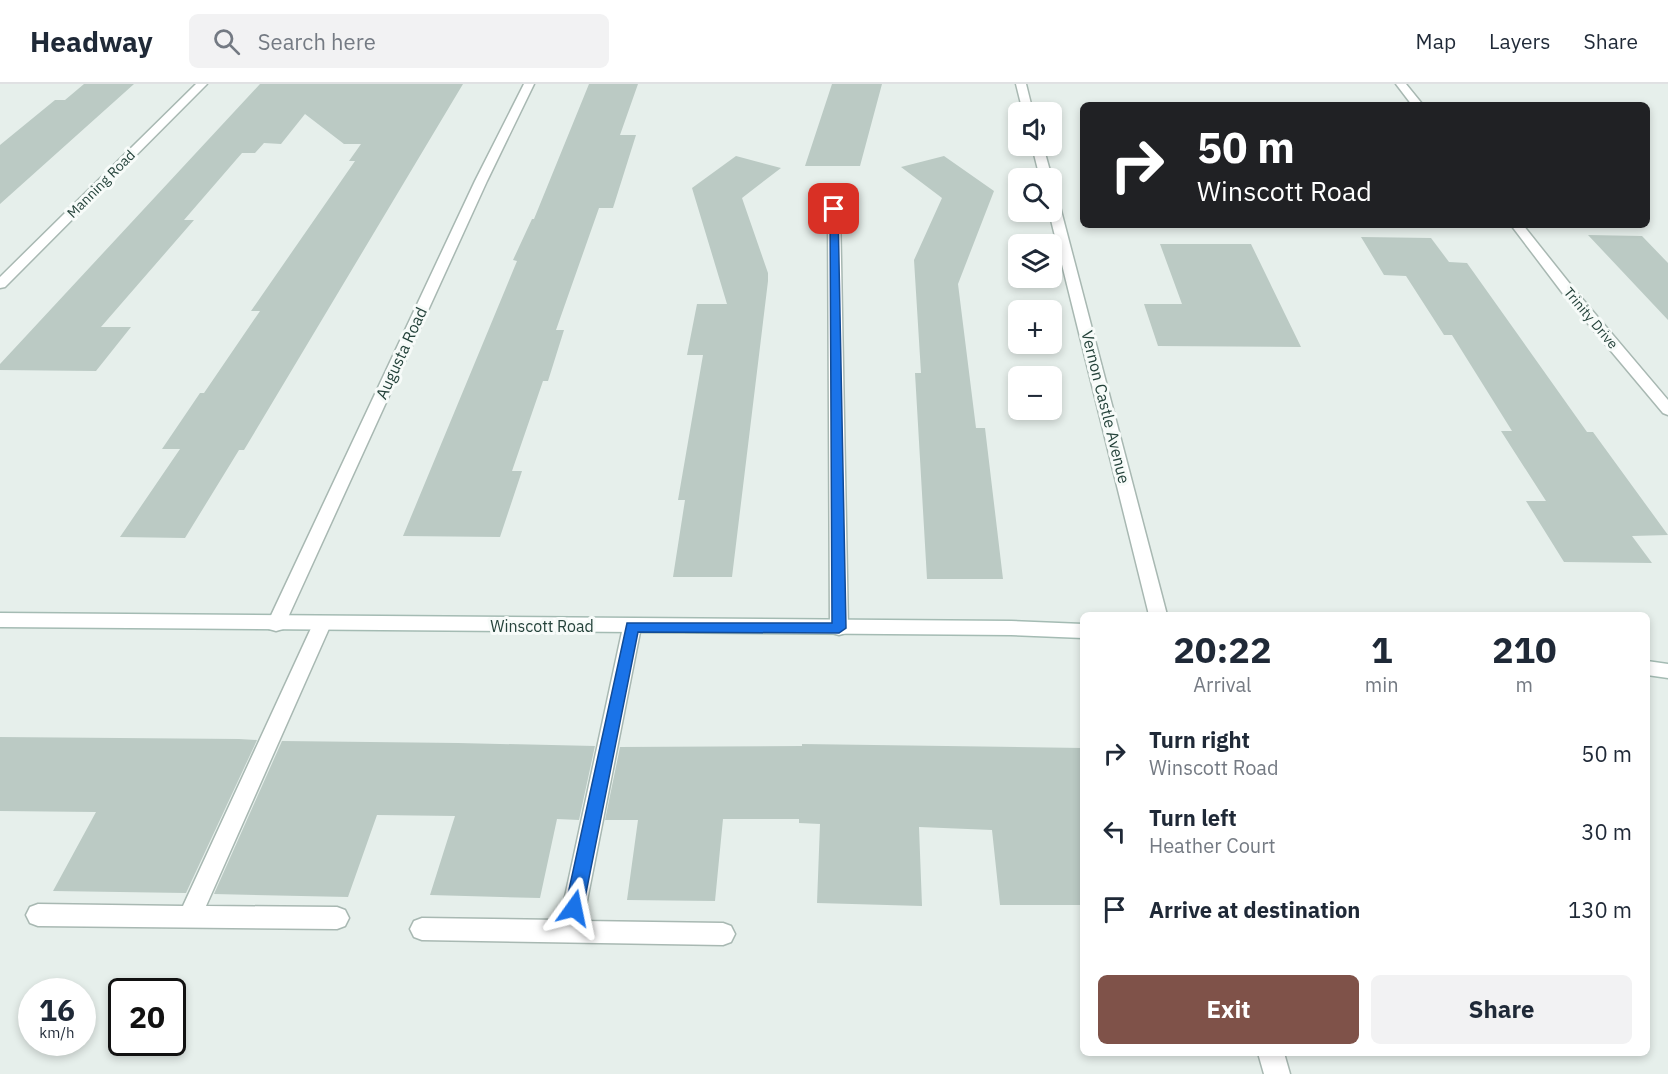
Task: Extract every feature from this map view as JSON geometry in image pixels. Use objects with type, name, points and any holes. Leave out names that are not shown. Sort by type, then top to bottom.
[{"type":"street","name":"Manning Road","points":[[0,284],[202,84]]},
{"type":"street","name":"Augusta Road","points":[[276,624],[481,181],[529,84]]},
{"type":"street","points":[[1021,84],[1026,102]]},
{"type":"street","points":[[1401,84],[1416,102]]},
{"type":"street","points":[[834,209],[839,628]]},
{"type":"street","name":"Vernon Castle Avenue","points":[[1058,222],[1157,612]]},
{"type":"street","name":"Trinity Drive","points":[[1519,228],[1569,292],[1668,410]]},
{"type":"street","name":"Winscott Road","points":[[0,620],[632,627],[1011,628],[1080,631]]},
{"type":"street","points":[[190,916],[322,624]]},
{"type":"street","points":[[569,932],[632,627]]},
{"type":"street","points":[[1650,668],[1668,671]]},
{"type":"street","points":[[38,915],[337,918]]},
{"type":"street","points":[[422,929],[723,934]]},
{"type":"street","points":[[1272,1056],[1277,1074]]},
{"type":"building","points":[[84,84],[134,84],[0,204],[0,145],[55,100],[65,100]]},
{"type":"building","points":[[260,84],[463,84],[244,450],[239,450],[185,538],[120,537],[180,449],[162,449],[200,393],[204,393],[260,311],[251,311],[355,161],[349,161],[361,144],[344,144],[305,114],[281,144],[264,143],[255,153],[242,153],[184,220],[194,220],[101,327],[131,327],[96,371],[0,370],[0,364]]},
{"type":"building","points":[[589,84],[638,84],[620,135],[636,135],[613,208],[599,208],[556,330],[564,330],[548,381],[543,381],[512,471],[522,471],[500,537],[403,536],[517,261],[513,260],[534,219]]},
{"type":"building","points":[[832,84],[882,84],[860,166],[805,166]]},
{"type":"building","points":[[736,156],[781,168],[742,198],[768,273],[768,281],[732,577],[673,577],[685,500],[678,500],[703,355],[687,355],[697,304],[727,304],[692,188]]},
{"type":"building","points":[[944,156],[994,191],[958,284],[976,428],[985,428],[1003,579],[927,579],[915,373],[921,373],[914,260],[942,198],[901,167]]},
{"type":"building","points":[[1588,235],[1642,236],[1668,263],[1668,320]]},
{"type":"building","points":[[1361,237],[1431,238],[1449,262],[1467,263],[1587,432],[1593,432],[1668,535],[1632,536],[1652,563],[1564,562],[1526,501],[1546,501],[1501,431],[1512,431],[1452,335],[1444,335],[1406,276],[1384,275]]},
{"type":"building","points":[[1160,244],[1251,244],[1301,347],[1158,346],[1144,304],[1182,304]]},
{"type":"building","points":[[0,737],[257,740],[186,893],[53,891],[96,812],[0,811]]},
{"type":"building","points":[[282,741],[595,746],[579,820],[557,819],[540,898],[430,895],[455,816],[377,815],[348,897],[214,894]]},
{"type":"building","points":[[802,744],[1080,748],[1080,905],[1000,905],[992,830],[919,827],[922,906],[817,903],[820,824],[799,823],[799,819],[723,819],[715,901],[627,900],[638,820],[605,820],[620,747],[802,746]]},
{"type":"route","points":[[574,908],[632,627],[839,628],[834,209]]}]
